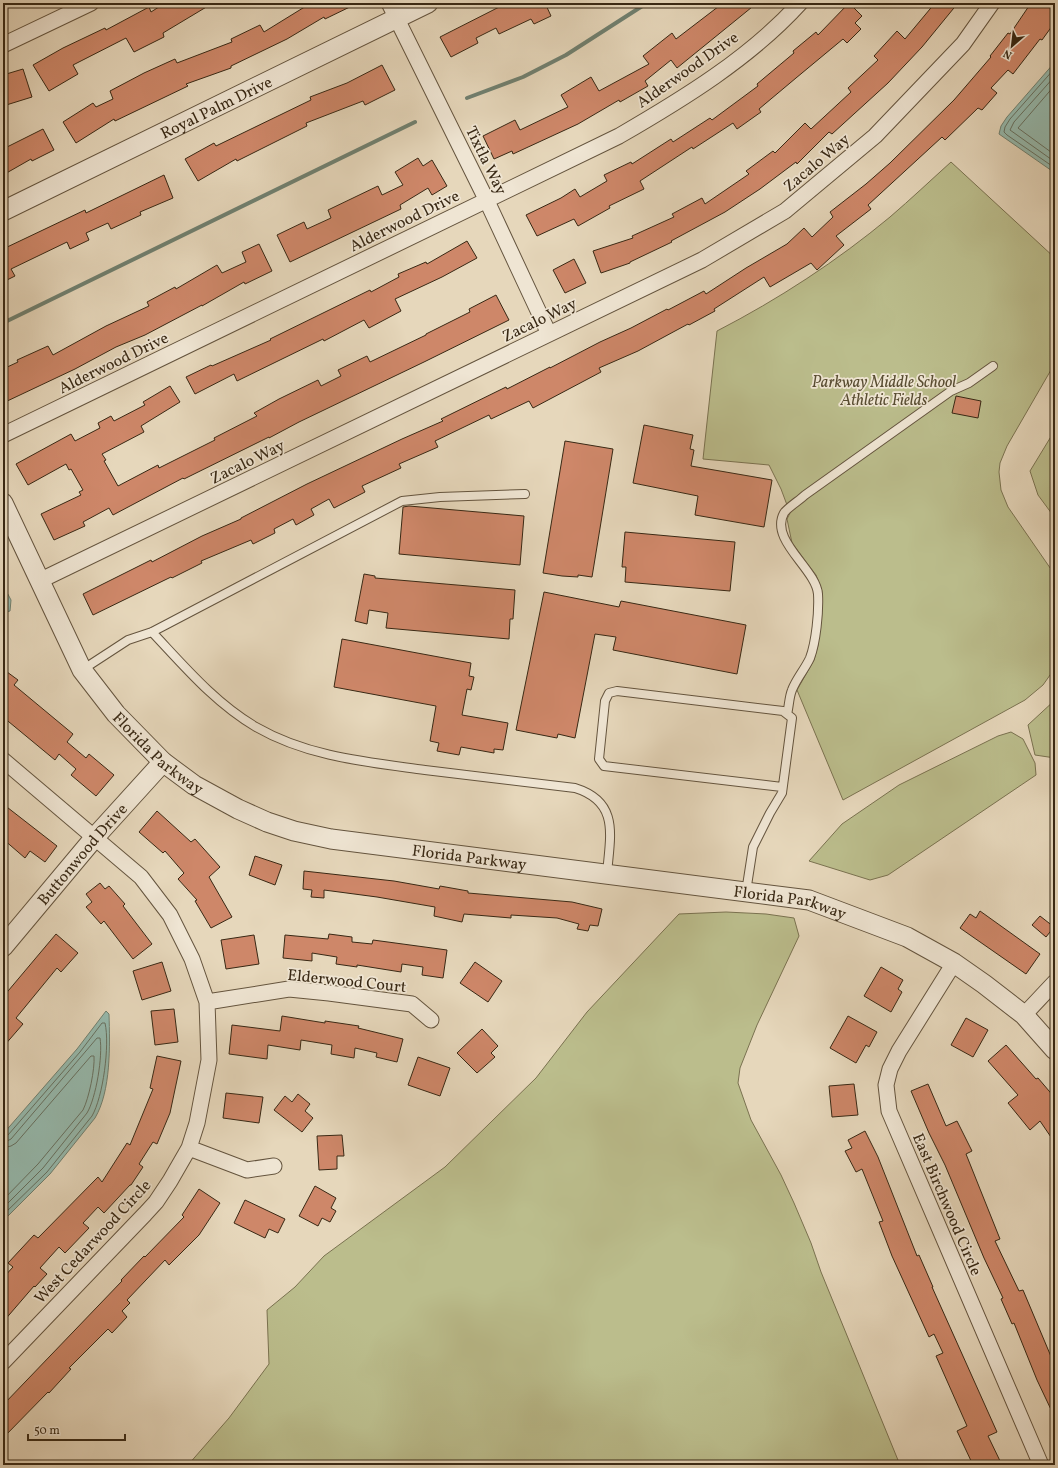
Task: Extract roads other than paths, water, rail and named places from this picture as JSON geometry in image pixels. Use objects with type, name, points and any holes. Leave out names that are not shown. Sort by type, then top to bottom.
[{"type":"street","points":[[3,45],[91,3]]},
{"type":"street","name":"Royal Palm Drive","points":[[3,211],[393,11],[428,3]]},
{"type":"street","name":"Alderwood Drive","points":[[3,436],[486,199],[619,136],[705,83],[753,46],[800,3]]},
{"type":"street","name":"Zacalo Way","points":[[39,581],[702,260],[785,210],[875,136],[963,44],[992,3]]},
{"type":"street","name":"Tixtla Way","points":[[393,11],[486,199],[549,334]]},
{"type":"street","name":"Florida Parkway","points":[[3,503],[82,670],[116,714],[163,762],[194,785],[231,806],[267,822],[294,831],[331,840],[810,900],[907,937],[954,963],[1024,1015],[1055,1050]]},
{"type":"street","name":"West Cedarwood Circle","points":[[3,760],[141,877],[170,914],[192,960],[207,1002],[209,1060],[197,1122],[189,1148],[170,1182],[156,1202],[3,1362]]},
{"type":"street","name":"Buttonwood Drive","points":[[3,947],[95,837],[163,762]]},
{"type":"street","name":"East Birchwood Circle","points":[[954,963],[899,1051],[890,1069],[886,1085],[889,1111],[1041,1465]]},
{"type":"street","points":[[1024,1015],[1055,982]]},
{"type":"street","name":"Elderwood Court","points":[[207,1002],[289,989],[412,1004],[430,1020]]},
{"type":"street","points":[[189,1148],[247,1170],[274,1166]]},
{"type":"lane","points":[[787,714],[791,691],[809,658],[815,634],[818,593],[813,580],[788,545],[782,532],[784,513],[812,491],[951,391],[969,383],[993,366]]},
{"type":"lane","points":[[82,670],[128,640],[152,632],[402,501],[440,497],[525,494]]},
{"type":"lane","points":[[152,632],[209,692],[257,727],[289,744],[318,753],[364,762],[575,788],[585,791],[594,796],[601,803],[611,823],[607,874]]},
{"type":"lane","points":[[746,892],[753,847],[782,793],[792,718],[784,711],[617,691],[609,693],[605,701],[599,759],[604,766],[782,787]]},
{"type":"water","points":[[1055,62],[1055,173],[999,134],[1001,126],[1007,117]]},
{"type":"water","points":[[3,585],[11,600],[10,611],[3,613]]},
{"type":"water","points":[[106,1011],[109,1014],[107,1082],[100,1107],[95,1118],[50,1174],[3,1221],[3,1134],[77,1049]]},
{"type":"waterway","points":[[467,98],[523,77],[566,55],[647,3]]},
{"type":"waterway","points":[[3,323],[415,122]]},
{"type":"park label","name":"Parkway Middle School Athletic Fields","points":[[884,390]]}]
